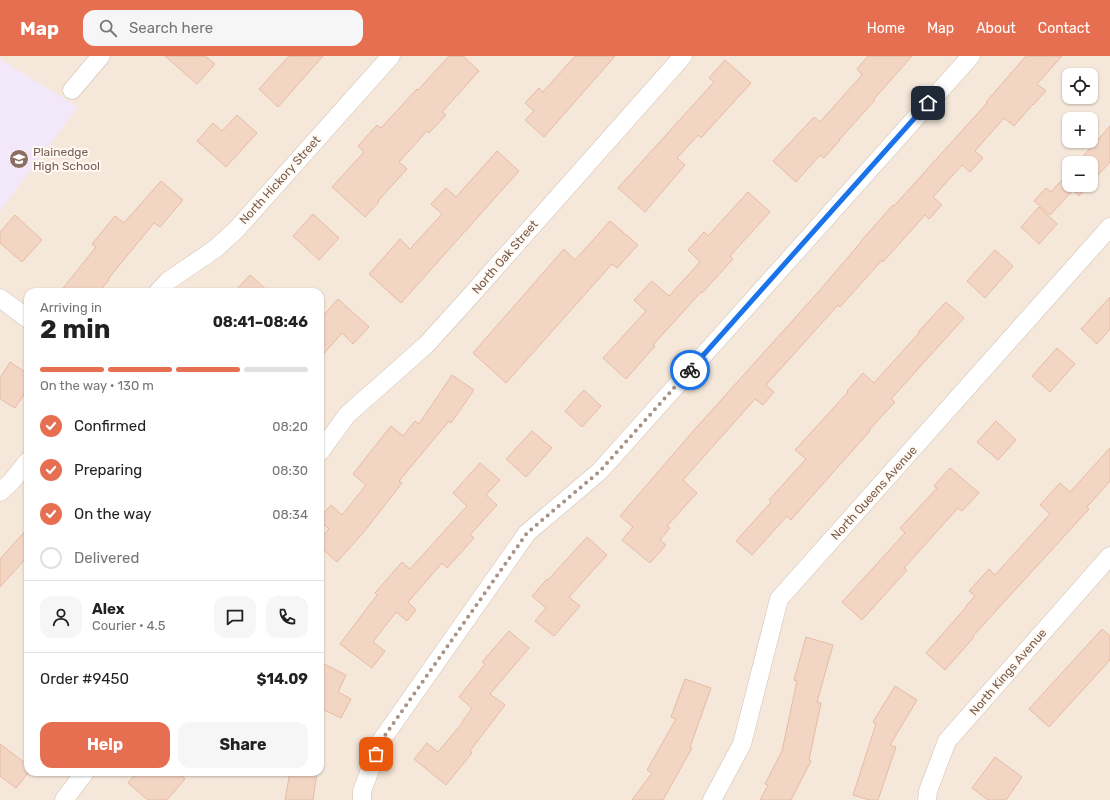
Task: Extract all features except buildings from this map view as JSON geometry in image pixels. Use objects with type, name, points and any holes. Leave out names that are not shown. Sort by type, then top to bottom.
[{"type":"street","points":[[72,90],[101,56]]},
{"type":"street","name":"North Hickory Street","points":[[162,288],[168,281],[215,249],[236,230],[391,56]]},
{"type":"street","name":"North Oak Street","points":[[324,447],[347,415],[426,345],[456,313],[683,56]]},
{"type":"street","points":[[362,800],[362,791],[381,741],[527,533],[600,471],[970,56]]},
{"type":"street","name":"North Queens Avenue","points":[[712,800],[742,744],[779,599],[1110,227]]},
{"type":"street","points":[[0,298],[24,316]]},
{"type":"street","points":[[0,492],[11,482],[24,466]]},
{"type":"street","name":"North Kings Avenue","points":[[927,800],[928,791],[947,741],[1110,556]]},
{"type":"street","points":[[64,800],[82,776]]},
{"type":"shaded area","points":[[0,56],[1110,56],[1110,800],[0,800]]},
{"type":"shaded area","name":"Plainedge High School","points":[[0,59],[78,107],[0,211]]},
{"type":"way so far","points":[[376,754],[381,741],[527,533],[600,471],[690,370]]},
{"type":"place","name":"Plainedge High School","points":[[19,159]]},
{"type":"route","points":[[690,370],[928,103]]}]
